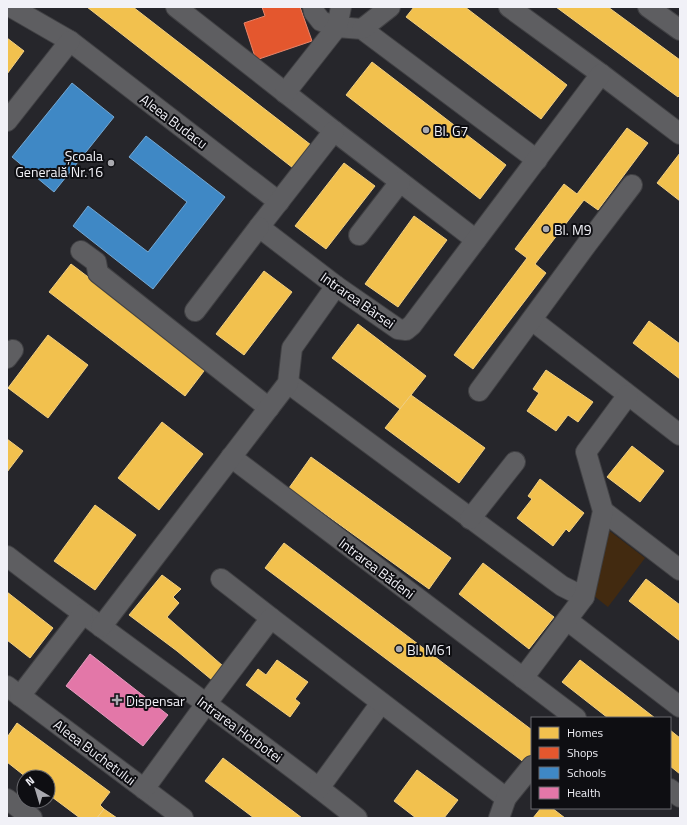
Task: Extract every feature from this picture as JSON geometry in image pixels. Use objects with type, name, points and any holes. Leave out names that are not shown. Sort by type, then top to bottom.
[{"type":"street","name":"Aleea Budacu","points":[[11,7],[70,41],[279,202]]},
{"type":"street","points":[[176,7],[476,240]]},
{"type":"street","points":[[313,7],[314,12],[320,21],[337,27],[362,29],[537,160]]},
{"type":"street","points":[[285,93],[337,27],[340,7]]},
{"type":"street","points":[[362,29],[390,7]]},
{"type":"street","points":[[509,7],[680,134]]},
{"type":"street","points":[[648,7],[680,30]]},
{"type":"street","points":[[7,121],[70,41]]},
{"type":"street","name":"Intrarea Bârsei","points":[[259,227],[336,286],[398,329],[406,330],[412,325],[601,74]]},
{"type":"street","points":[[195,311],[334,131]]},
{"type":"street","points":[[359,235],[400,182]]},
{"type":"street","points":[[479,391],[632,185]]},
{"type":"street","points":[[81,251],[96,262],[98,273],[269,408]]},
{"type":"street","points":[[101,627],[288,383],[292,348],[336,286]]},
{"type":"street","points":[[532,320],[680,435]]},
{"type":"street","points":[[288,383],[562,586],[584,597]]},
{"type":"street","points":[[523,678],[584,597],[603,510],[586,452],[628,395]]},
{"type":"street","name":"Intrarea Bădeni","points":[[231,457],[574,717]]},
{"type":"street","points":[[470,519],[515,462]]},
{"type":"street","points":[[603,510],[680,570]]},
{"type":"street","name":"Intrarea Horbotei","points":[[7,556],[319,788],[357,818]]},
{"type":"street","points":[[221,579],[506,798]]},
{"type":"street","points":[[13,691],[83,614]]},
{"type":"street","points":[[144,789],[271,618]]},
{"type":"street","points":[[567,620],[680,707]]},
{"type":"street","name":"Aleea Buchetului","points":[[13,691],[183,818]]},
{"type":"street","points":[[319,788],[382,703]]},
{"type":"street","points":[[499,818],[506,798],[531,767]]},
{"type":"street","points":[[671,790],[680,797]]},
{"type":"street","points":[[7,799],[32,818]]},
{"type":"shaded area","points":[[607,529],[645,558],[608,607],[589,592]]},
{"type":"building: Homes","points":[[87,7],[133,7],[311,145],[293,168]]},
{"type":"building: Homes","points":[[414,7],[465,7],[567,85],[541,119],[406,17]]},
{"type":"building: Homes","points":[[556,7],[608,7],[680,60],[680,95],[678,97]]},
{"type":"building: Homes","points":[[7,38],[24,51],[7,74]]},
{"type":"building: Homes","name":"Bl. G7","points":[[372,62],[506,165],[480,199],[346,95]]},
{"type":"building: Homes","name":"Bl. M9","points":[[627,128],[648,143],[598,210],[584,200],[535,264],[546,273],[473,369],[454,355],[527,258],[515,249],[564,184],[577,194]]},
{"type":"building: Homes","points":[[680,153],[680,201],[657,183]]},
{"type":"building: Homes","points":[[344,163],[375,186],[326,249],[295,226]]},
{"type":"building: Homes","points":[[414,216],[447,240],[398,307],[365,284]]},
{"type":"building: Homes","points":[[71,264],[207,367],[185,396],[49,292]]},
{"type":"building: Homes","points":[[264,271],[292,292],[244,355],[216,334]]},
{"type":"building: Homes","points":[[649,321],[680,344],[680,379],[633,343]]},
{"type":"building: Homes","points":[[358,324],[426,376],[400,409],[332,358]]},
{"type":"building: Homes","points":[[48,335],[88,365],[48,418],[8,388]]},
{"type":"building: Homes","points":[[546,370],[593,402],[578,422],[568,415],[556,431],[527,411],[539,393],[533,389]]},
{"type":"building: Homes","points":[[411,395],[485,448],[459,483],[385,428]]},
{"type":"building: Homes","points":[[162,422],[203,454],[159,510],[118,478]]},
{"type":"building: Homes","points":[[7,439],[23,451],[7,472]]},
{"type":"building: Homes","points":[[632,446],[664,471],[640,502],[607,477]]},
{"type":"building: Homes","points":[[311,457],[451,558],[429,589],[289,488]]},
{"type":"building: Homes","points":[[540,479],[584,513],[569,532],[566,529],[553,546],[517,518],[532,499],[528,496]]},
{"type":"building: Homes","points":[[95,505],[136,535],[95,590],[54,561]]},
{"type":"building: Homes","name":"Bl. M61","points":[[284,543],[531,729],[531,755],[525,763],[265,568]]},
{"type":"building: Homes","points":[[483,563],[554,617],[529,649],[459,594]]},
{"type":"building: Homes","points":[[162,575],[181,589],[173,597],[179,603],[167,617],[223,666],[212,680],[177,651],[129,615]]},
{"type":"building: Homes","points":[[646,579],[680,605],[680,641],[629,601]]},
{"type":"building: Homes","points":[[7,592],[53,628],[30,658],[7,640]]},
{"type":"building: Homes","points":[[277,660],[308,682],[295,699],[300,703],[290,717],[246,685],[258,669],[266,675]]},
{"type":"building: Homes","points":[[580,660],[654,717],[607,717],[562,682]]},
{"type":"building: Homes","points":[[17,723],[110,792],[100,805],[104,809],[97,818],[80,818],[56,800],[56,769],[16,769],[7,762],[7,735],[8,736]]},
{"type":"building: Homes","points":[[671,731],[680,738],[680,774],[671,767]]},
{"type":"building: Homes","points":[[223,758],[302,818],[254,818],[205,781]]},
{"type":"building: Homes","points":[[417,770],[458,800],[444,818],[416,818],[394,801]]},
{"type":"building: Homes","points":[[104,809],[117,818],[97,818]]},
{"type":"building: Homes","points":[[540,809],[553,809],[565,818],[533,818]]},
{"type":"building: Shops","points":[[262,7],[300,7],[312,41],[256,60],[244,23],[265,16]]},
{"type":"building: Schools","points":[[72,83],[114,117],[54,192],[12,157]]},
{"type":"building: Schools","name":"Școala Generală Nr.16","points":[[146,136],[225,197],[153,289],[73,226],[88,206],[148,252],[187,202],[129,157]]},
{"type":"building: Health","name":"Dispensar","points":[[90,654],[168,715],[143,746],[66,686]]},
{"type":"place","name":"Bl. G7","points":[[426,130]]},
{"type":"place","name":"Școala Generală Nr.16","points":[[111,163]]},
{"type":"place","name":"Bl. M9","points":[[546,229]]},
{"type":"place","name":"Bl. M61","points":[[399,649]]},
{"type":"place","name":"Dispensar","points":[[117,700]]}]
